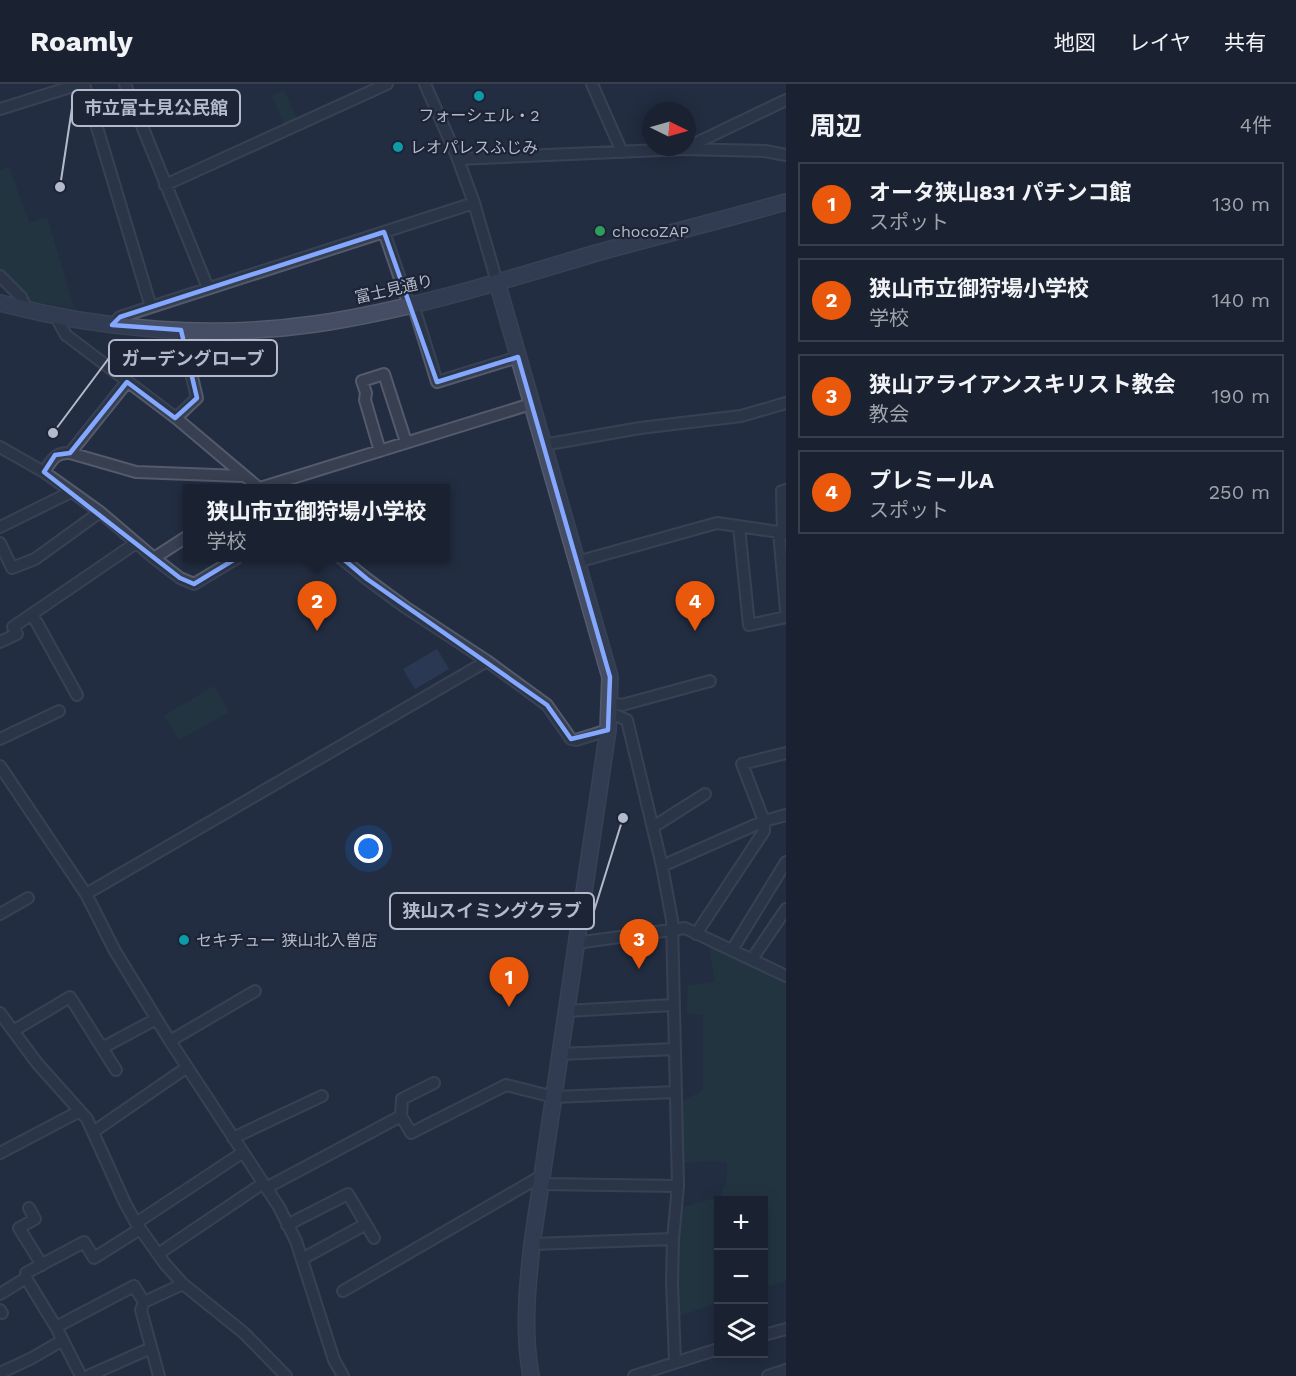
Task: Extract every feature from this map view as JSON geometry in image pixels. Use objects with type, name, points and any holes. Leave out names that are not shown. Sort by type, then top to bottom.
[{"type":"street","points":[[0,110],[80,84]]},
{"type":"street","points":[[84,84],[151,307]]},
{"type":"street","points":[[125,84],[207,288]]},
{"type":"street","points":[[165,185],[387,84]]},
{"type":"street","points":[[425,84],[458,159],[474,204],[610,677],[608,730],[532,1244],[526,1329],[531,1376]]},
{"type":"street","points":[[592,84],[622,152]]},
{"type":"street","points":[[696,143],[786,100]]},
{"type":"street","points":[[696,149],[765,151],[786,155]]},
{"type":"street","points":[[458,159],[642,151]]},
{"type":"street","name":"富士見通り","points":[[0,303],[56,317],[112,325],[232,331],[283,328],[411,305],[786,202]]},
{"type":"street","points":[[112,325],[120,317],[474,204]]},
{"type":"street","points":[[384,232],[437,382],[518,357]]},
{"type":"street","points":[[0,276],[21,297],[27,310]]},
{"type":"street","points":[[56,317],[66,335],[176,418],[253,484]]},
{"type":"street","points":[[176,418],[196,398],[181,330]]},
{"type":"street","points":[[380,451],[364,400],[366,393],[362,381],[384,374],[406,442]]},
{"type":"street","points":[[70,453],[127,382]]},
{"type":"street","points":[[276,484],[531,404]]},
{"type":"street","points":[[543,445],[640,428],[741,416],[786,404]]},
{"type":"street","points":[[0,447],[44,472],[100,512],[180,578],[194,584],[230,562]]},
{"type":"street","points":[[44,472],[55,455],[61,452],[136,472],[243,476]]},
{"type":"street","points":[[786,490],[782,491],[786,610]]},
{"type":"street","points":[[0,528],[71,492]]},
{"type":"street","points":[[0,543],[12,568],[35,559],[100,512]]},
{"type":"street","points":[[577,562],[717,523],[782,533]]},
{"type":"street","points":[[739,527],[749,625],[786,617]]},
{"type":"street","points":[[154,558],[183,539]]},
{"type":"street","points":[[0,642],[17,634],[13,627],[136,543]]},
{"type":"street","points":[[346,562],[405,607],[488,661],[547,705],[571,740],[608,730]]},
{"type":"street","points":[[32,614],[77,695]]},
{"type":"street","points":[[86,894],[488,661]]},
{"type":"street","points":[[610,708],[710,681]]},
{"type":"street","points":[[610,708],[627,720],[662,866],[672,920],[678,1186],[672,1282],[675,1362]]},
{"type":"street","points":[[0,739],[59,711]]},
{"type":"street","points":[[696,934],[764,831],[764,821],[741,765],[786,753]]},
{"type":"street","points":[[0,766],[86,894],[115,951],[156,1019],[287,1225],[302,1259],[334,1360],[343,1376]]},
{"type":"street","points":[[653,827],[705,794]]},
{"type":"street","points":[[662,866],[764,821],[786,815]]},
{"type":"street","points":[[732,950],[786,862]]},
{"type":"street","points":[[0,914],[28,898]]},
{"type":"street","points":[[752,959],[786,909]]},
{"type":"street","points":[[576,943],[685,928],[786,976]]},
{"type":"street","points":[[170,1041],[255,991]]},
{"type":"street","points":[[13,1031],[70,997],[116,1070]]},
{"type":"street","points":[[566,1011],[673,1005]]},
{"type":"street","points":[[0,1014],[37,1063],[87,1119],[138,1226],[158,1254],[183,1284],[244,1333],[285,1376]]},
{"type":"street","points":[[102,1048],[156,1019]]},
{"type":"street","points":[[560,1054],[675,1050]]},
{"type":"street","points":[[93,1132],[186,1068]]},
{"type":"street","points":[[434,1083],[402,1099],[401,1116],[411,1133],[506,1085],[554,1097],[676,1092]]},
{"type":"street","points":[[233,1138],[322,1096]]},
{"type":"street","points":[[0,1153],[80,1111]]},
{"type":"street","points":[[158,1254],[264,1186],[401,1116]]},
{"type":"street","points":[[0,1294],[26,1278],[27,1273],[84,1242],[94,1258],[242,1153]]},
{"type":"street","points":[[343,1291],[542,1179],[678,1186]]},
{"type":"street","points":[[287,1225],[348,1194],[374,1238]]},
{"type":"street","points":[[29,1208],[35,1219],[19,1228],[42,1265]]},
{"type":"street","points":[[302,1259],[366,1224]]},
{"type":"street","points":[[532,1244],[673,1239]]},
{"type":"street","points":[[26,1278],[56,1327],[81,1376]]},
{"type":"street","points":[[159,1376],[141,1310],[144,1302],[183,1284]]},
{"type":"street","points":[[56,1327],[134,1286],[144,1302]]},
{"type":"street","points":[[768,1334],[786,1329]]},
{"type":"street","points":[[0,1372],[13,1372],[63,1340]]},
{"type":"street","points":[[88,1376],[151,1348]]},
{"type":"street","points":[[634,1376],[714,1350]]},
{"type":"street","points":[[768,1376],[786,1370]]},
{"type":"highlighted area","points":[[384,232],[437,382],[518,357],[610,677],[608,730],[571,739],[547,705],[367,579],[298,521],[194,584],[180,578],[44,472],[55,455],[70,453],[127,382],[175,418],[197,398],[181,330],[112,325],[120,317]]},
{"type":"green space","points":[[284,90],[297,120],[285,126],[272,96]]},
{"type":"green space","points":[[9,167],[29,223],[47,217],[74,308],[30,302],[0,272],[0,170]]},
{"type":"green space","points":[[214,686],[229,712],[179,740],[164,716]]},
{"type":"green space","points":[[708,942],[786,978],[786,1281],[768,1287],[768,1196],[720,1196],[727,1179],[727,1163],[715,1161],[683,1163],[680,1103],[703,1090],[703,1015],[687,1013],[688,985],[715,982]]},
{"type":"green space","points":[[714,1199],[714,1304],[676,1317],[680,1208]]},
{"type":"water","points":[[437,649],[449,669],[415,689],[403,669]]},
{"type":"place","name":"フォーシェル・2","points":[[479,96]]},
{"type":"place","name":"レオパレスふじみ","points":[[398,147]]},
{"type":"place","name":"市立富士見公民館","points":[[60,187]]},
{"type":"place","name":"chocoZAP","points":[[600,231]]},
{"type":"place","name":"ガーデングローブ","points":[[53,433]]},
{"type":"place","name":"狭山市立御狩場小学校","points":[[317,631]]},
{"type":"place","name":"プレミールA","points":[[695,631]]},
{"type":"place","name":"狭山スイミングクラブ","points":[[623,818]]},
{"type":"place","name":"セキチュー 狭山北入曽店","points":[[184,940]]},
{"type":"place","name":"狭山アライアンスキリスト教会","points":[[639,969]]},
{"type":"place","name":"オータ狭山831 パチンコ館","points":[[509,1007]]}]
